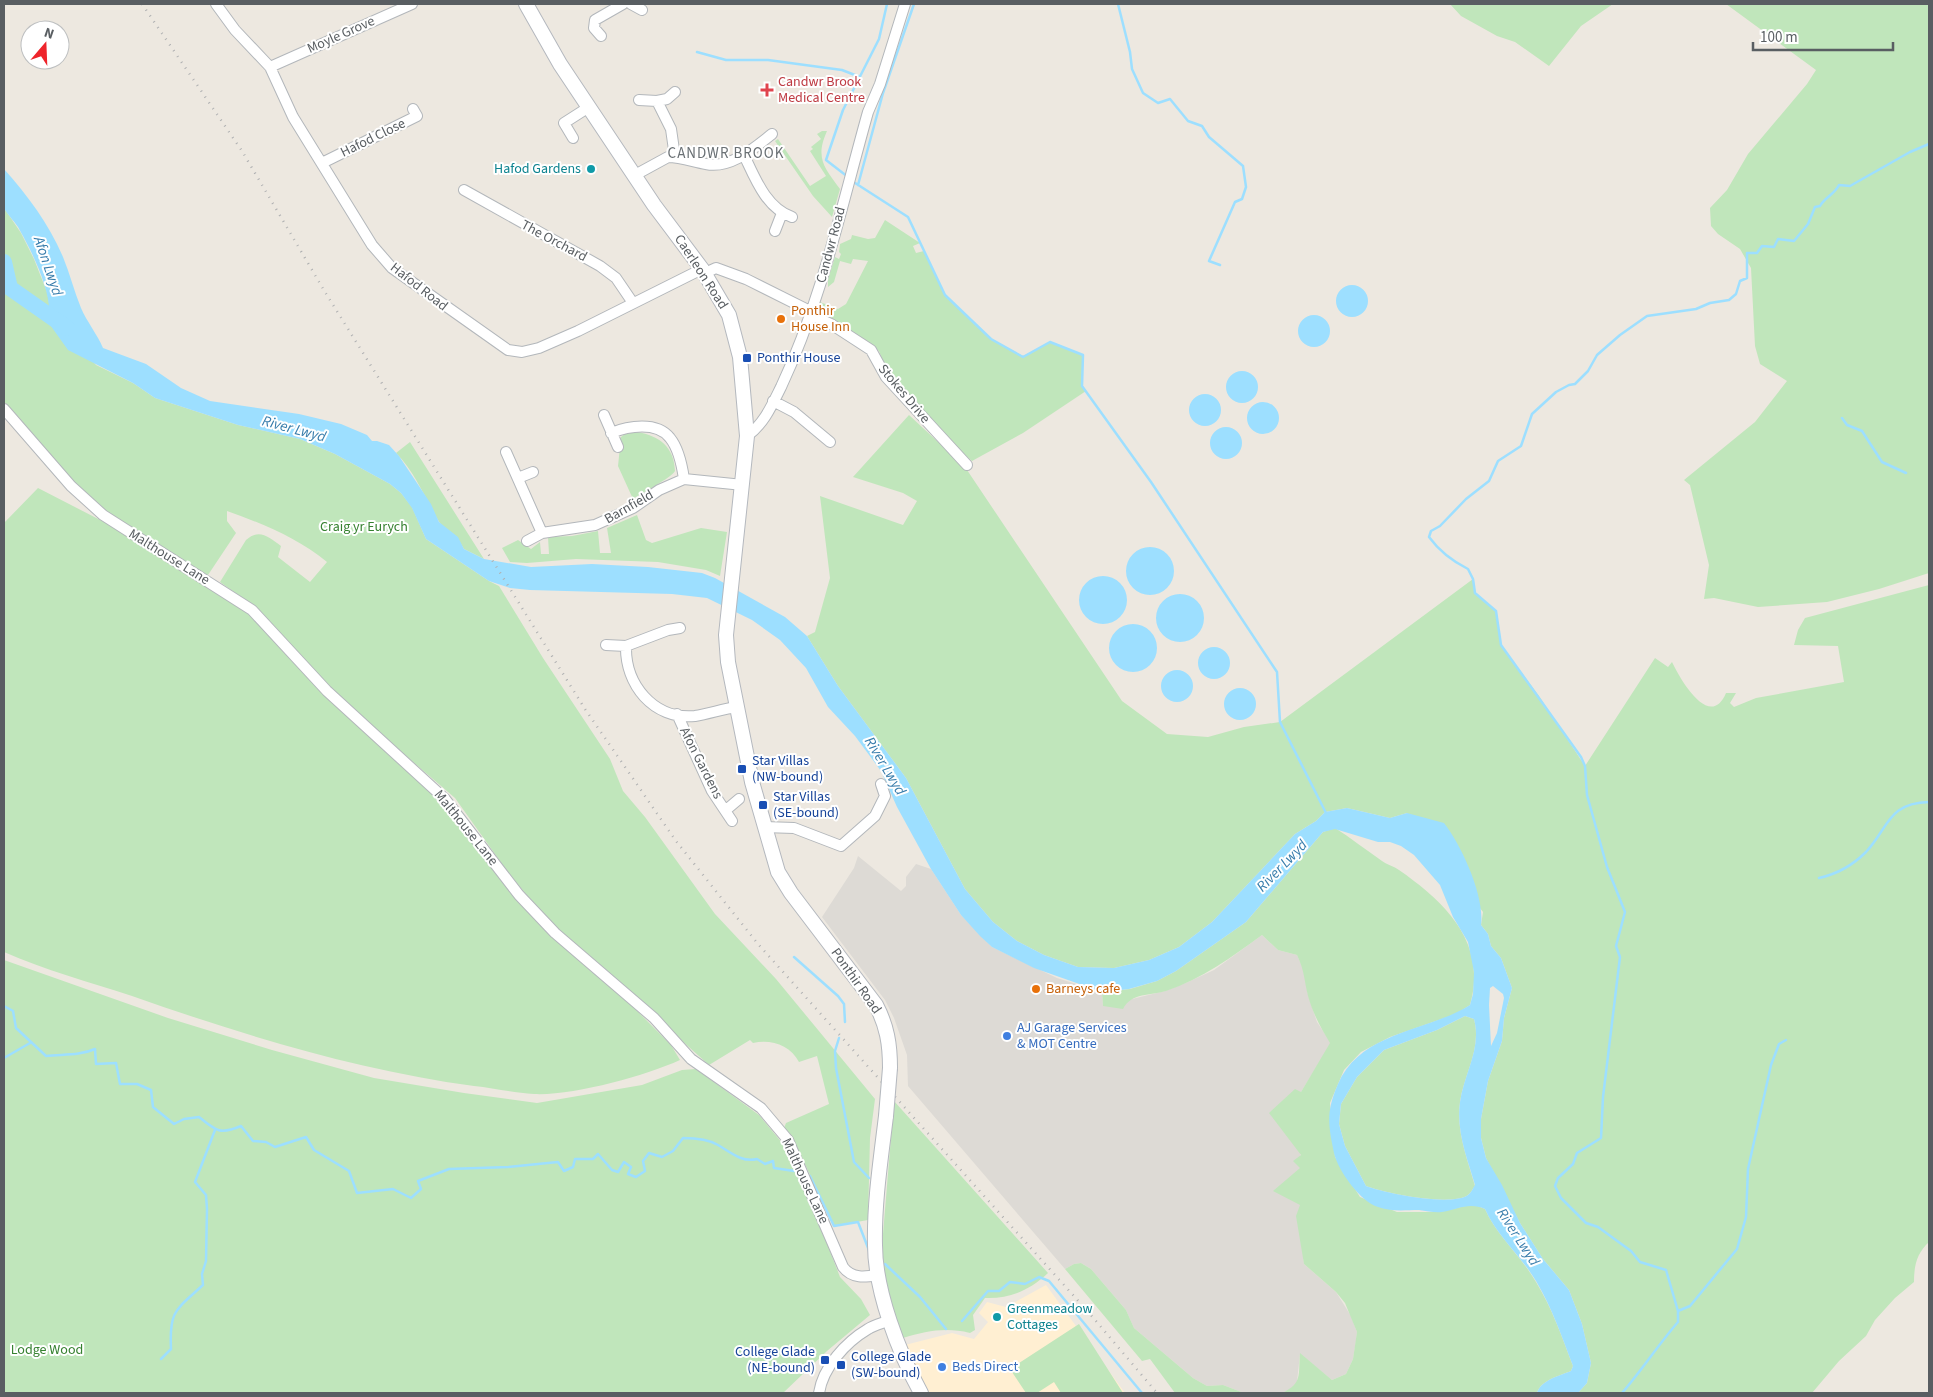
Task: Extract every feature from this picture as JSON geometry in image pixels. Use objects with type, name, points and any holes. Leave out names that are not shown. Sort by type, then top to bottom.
[{"type":"main road","name":"Caerleon Road","points":[[526,4],[560,64],[703,271],[729,315],[740,357],[747,436],[729,611]]},
{"type":"main road","name":"Ponthir Road","points":[[729,611],[726,634],[728,662],[736,707],[752,782],[778,872],[791,893],[876,1005],[886,1024],[890,1047],[890,1068],[875,1246],[878,1275],[890,1320],[903,1357],[920,1393]]},
{"type":"street","name":"Hafod Road","points":[[216,4],[235,30],[270,67],[293,116],[372,245],[392,268],[508,350],[522,352],[539,348],[703,271]]},
{"type":"street","name":"Moyle Grove","points":[[270,67],[412,4]]},
{"type":"street","points":[[601,36],[594,28],[595,20],[623,4]]},
{"type":"street","points":[[631,4],[642,10]]},
{"type":"street","name":"Candwr Road","points":[[747,436],[757,429],[774,401],[790,368],[812,313],[868,112],[880,84],[905,4]]},
{"type":"street","points":[[639,100],[657,101],[667,99],[675,92]]},
{"type":"street","points":[[657,101],[671,129],[675,157]]},
{"type":"street","points":[[573,138],[564,122],[589,107]]},
{"type":"street","name":"Hafod Close","points":[[322,163],[417,116],[413,109]]},
{"type":"street","points":[[635,175],[668,157],[716,166],[744,155],[772,134]]},
{"type":"street","points":[[744,155],[760,187],[787,215],[775,231]]},
{"type":"street","name":"The Orchard","points":[[464,190],[600,266],[616,278],[633,303]]},
{"type":"street","name":"Stokes Drive","points":[[703,271],[716,268],[731,274],[812,313],[871,350],[886,377],[967,465]]},
{"type":"street","points":[[774,401],[794,412],[830,442]]},
{"type":"street","name":"Malthouse Lane","points":[[4,408],[71,486],[103,515],[252,610],[327,691],[446,798],[519,895],[555,933],[648,1012],[691,1059],[761,1108],[788,1140],[843,1267],[848,1273],[862,1278],[878,1275]]},
{"type":"street","points":[[604,415],[618,446]]},
{"type":"street","points":[[612,433],[628,426],[645,427],[670,436],[676,448],[684,479]]},
{"type":"street","points":[[506,452],[542,533]]},
{"type":"street","points":[[518,478],[533,472]]},
{"type":"street","name":"Barnfield","points":[[527,541],[542,533],[595,526],[633,508],[658,490],[684,479],[743,485]]},
{"type":"street","points":[[665,619],[666,631]]},
{"type":"street","points":[[606,645],[626,646],[666,631],[680,628]]},
{"type":"street","name":"Afon Gardens","points":[[626,646],[626,666],[642,695],[657,708],[677,714],[694,716],[736,707]]},
{"type":"street","name":"Afon Gardens","points":[[677,714],[699,766],[712,791],[732,821]]},
{"type":"street","points":[[764,827],[794,828],[841,846],[875,816],[885,796],[881,784]]},
{"type":"street","name":"Afon Gardens","points":[[726,810],[739,799]]},
{"type":"street","points":[[818,1393],[826,1372],[845,1348],[868,1328],[890,1320]]},
{"type":"shaded area","points":[[858,856],[901,891],[906,886],[906,877],[916,864],[931,869],[961,915],[992,947],[1057,978],[1102,992],[1103,1006],[1165,991],[1188,982],[1214,970],[1262,935],[1278,950],[1297,955],[1304,970],[1308,995],[1317,1022],[1331,1043],[1301,1092],[1300,1205],[1304,1264],[1336,1292],[1351,1316],[1357,1332],[1353,1359],[1346,1374],[1332,1380],[1300,1354],[1295,1387],[1282,1393],[1244,1393],[1223,1385],[1207,1386],[1193,1378],[1134,1328],[1126,1310],[1091,1269],[1081,1263],[1074,1264],[1065,1269],[908,1086],[907,1055],[894,1018],[885,1000],[822,917],[854,868]]},
{"type":"shaded area","points":[[1046,1285],[1125,1393],[926,1393],[905,1345],[952,1333],[974,1339],[988,1322],[979,1313],[987,1302],[1006,1307]]},
{"type":"green space","points":[[1450,4],[1613,4],[1581,26],[1549,66],[1515,42],[1497,36],[1461,16]]},
{"type":"green space","points":[[1726,4],[1929,4],[1929,573],[1879,589],[1827,602],[1758,607],[1714,598],[1704,599],[1709,565],[1690,485],[1684,480],[1755,422],[1787,381],[1760,364],[1755,346],[1751,268],[1740,249],[1718,234],[1711,226],[1710,208],[1727,190],[1748,154],[1807,84],[1816,70]]},
{"type":"green space","points":[[827,131],[823,140],[823,162],[840,189],[832,217],[813,196],[775,141],[778,139],[810,186],[826,176],[810,151],[813,149],[811,147],[821,139],[817,134]]},
{"type":"green space","name":"Craig yr Eurych","points":[[4,208],[21,233],[34,259],[47,292],[51,312],[96,365],[133,383],[155,398],[238,425],[300,439],[335,454],[390,484],[401,493],[412,507],[426,539],[499,586],[543,658],[610,759],[623,791],[645,817],[715,914],[776,979],[875,1099],[870,1138],[868,1220],[834,1226],[794,1141],[784,1128],[786,1123],[829,1104],[817,1056],[799,1062],[791,1051],[785,1047],[767,1042],[753,1043],[750,1040],[709,1065],[549,922],[507,871],[455,798],[342,701],[272,625],[248,602],[220,582],[246,540],[251,536],[260,534],[281,546],[278,557],[310,582],[327,562],[316,553],[279,532],[227,511],[227,521],[236,533],[208,575],[152,543],[116,519],[83,492],[59,468],[21,420],[4,402]]},
{"type":"green space","points":[[885,220],[920,243],[913,246],[916,253],[924,251],[945,295],[991,339],[1023,356],[1050,342],[1083,355],[1082,385],[1086,391],[1023,433],[972,461],[957,448],[887,372],[879,351],[818,308],[820,302],[838,309],[846,304],[868,261],[853,259],[851,264],[840,261],[834,282],[828,287],[828,279],[835,257],[839,259],[841,254],[839,252],[840,244],[851,239],[852,235],[868,239],[875,238]]},
{"type":"green space","points":[[909,415],[965,467],[1122,701],[1167,734],[1208,737],[1244,727],[1280,722],[1473,579],[1475,593],[1496,611],[1501,645],[1539,696],[1585,766],[1655,658],[1668,667],[1672,662],[1688,689],[1696,698],[1712,707],[1719,703],[1726,693],[1736,693],[1730,703],[1734,707],[1756,698],[1844,682],[1838,646],[1794,645],[1798,630],[1805,618],[1929,585],[1929,1242],[1917,1260],[1914,1282],[1895,1298],[1875,1320],[1866,1336],[1839,1361],[1812,1393],[1578,1393],[1587,1383],[1591,1363],[1582,1324],[1569,1290],[1543,1259],[1520,1223],[1486,1158],[1481,1138],[1481,1119],[1488,1081],[1502,1041],[1504,1018],[1512,988],[1501,958],[1491,946],[1488,934],[1481,925],[1483,912],[1407,813],[1390,818],[1347,808],[1325,812],[1316,821],[1295,834],[1212,922],[1179,947],[1149,960],[1114,968],[1078,967],[1044,955],[1017,941],[993,922],[965,889],[906,778],[838,686],[807,636],[815,632],[830,578],[820,496],[903,525],[917,501],[903,493],[853,477]]},
{"type":"green space","points":[[637,432],[652,436],[669,449],[675,471],[633,499],[618,466],[621,437],[625,434]]},
{"type":"green space","points":[[410,442],[484,559],[464,549],[458,539],[438,520],[414,477],[396,453]]},
{"type":"green space","points":[[38,488],[106,523],[232,600],[254,619],[444,805],[489,862],[671,1045],[680,1060],[608,1084],[550,1094],[519,1093],[430,1079],[387,1071],[301,1050],[51,970],[4,952],[4,523]]},
{"type":"green space","points":[[637,515],[646,540],[652,543],[701,528],[727,532],[720,576],[706,570],[658,562],[576,559],[527,563],[510,562],[502,548],[518,540],[531,549],[540,542],[541,554],[549,554],[548,537],[572,536],[598,531],[600,553],[611,553],[607,528]]},
{"type":"green space","points":[[1335,828],[1416,882],[1446,910],[1468,943],[1473,962],[1474,983],[1470,1005],[1456,1014],[1390,1037],[1361,1052],[1344,1070],[1330,1103],[1335,1157],[1360,1197],[1397,1212],[1440,1212],[1473,1204],[1485,1209],[1496,1228],[1542,1292],[1573,1366],[1571,1371],[1542,1385],[1537,1393],[1282,1393],[1293,1386],[1298,1378],[1300,1353],[1332,1380],[1346,1374],[1353,1359],[1357,1332],[1345,1303],[1336,1292],[1304,1264],[1296,1216],[1300,1205],[1273,1191],[1300,1168],[1293,1161],[1301,1155],[1269,1113],[1295,1089],[1301,1092],[1330,1043],[1312,1009],[1300,961],[1297,955],[1278,950],[1262,935],[1216,967],[1179,986],[1166,991],[1136,997],[1123,1009],[1103,1006],[1102,992],[1130,989],[1157,981],[1176,971],[1246,922],[1323,832]]},
{"type":"green space","name":"Lodge Wood","points":[[4,960],[168,1018],[272,1050],[374,1078],[464,1093],[537,1103],[642,1085],[682,1070],[696,1069],[759,1115],[783,1144],[817,1218],[840,1277],[861,1299],[870,1315],[827,1351],[783,1393],[4,1393]]},
{"type":"green space","points":[[1465,1016],[1474,1019],[1476,1041],[1462,1092],[1459,1113],[1463,1144],[1475,1186],[1468,1195],[1448,1200],[1418,1198],[1366,1186],[1345,1146],[1339,1124],[1341,1104],[1357,1077],[1384,1050],[1437,1030]]},
{"type":"green space","points":[[894,1101],[1048,1273],[1027,1289],[1003,1297],[985,1298],[973,1315],[975,1330],[970,1333],[953,1330],[936,1331],[903,1338],[895,1319],[884,1271],[882,1246]]},
{"type":"green space","points":[[1081,1263],[1091,1269],[1126,1310],[1134,1328],[1193,1378],[1207,1386],[1223,1385],[1244,1393],[1175,1393],[1150,1359],[1142,1361],[1065,1269],[1074,1264]]},
{"type":"green space","points":[[1079,1324],[1123,1393],[1061,1393],[1054,1382],[1037,1393],[1026,1393],[1010,1369]]},
{"type":"water","points":[[4,169],[30,200],[45,222],[63,257],[81,308],[103,348],[146,364],[181,388],[210,401],[299,414],[341,424],[367,435],[372,441],[389,445],[399,456],[431,504],[439,522],[458,537],[464,549],[484,559],[531,567],[592,564],[648,567],[702,573],[715,578],[785,617],[807,636],[838,686],[906,778],[965,889],[993,922],[1017,941],[1044,955],[1078,967],[1114,968],[1149,960],[1179,947],[1212,922],[1295,834],[1316,821],[1325,812],[1347,808],[1390,818],[1407,813],[1444,823],[1458,845],[1471,872],[1479,900],[1481,925],[1488,934],[1491,946],[1501,958],[1512,988],[1504,1018],[1502,1041],[1488,1081],[1481,1119],[1481,1138],[1486,1158],[1502,1185],[1520,1223],[1543,1259],[1569,1290],[1582,1324],[1591,1363],[1587,1383],[1578,1393],[1537,1393],[1546,1382],[1571,1371],[1573,1366],[1542,1291],[1530,1272],[1496,1228],[1485,1209],[1469,1206],[1437,1212],[1383,1209],[1371,1204],[1351,1185],[1336,1160],[1330,1134],[1330,1110],[1338,1084],[1349,1066],[1362,1053],[1379,1043],[1453,1014],[1470,1005],[1473,994],[1474,972],[1468,942],[1453,917],[1440,885],[1414,855],[1401,846],[1390,842],[1378,842],[1335,829],[1323,832],[1246,922],[1176,971],[1157,981],[1129,989],[1102,992],[1034,968],[992,947],[961,915],[931,869],[897,807],[881,771],[855,736],[828,707],[806,668],[780,640],[752,620],[707,598],[672,594],[530,590],[510,588],[489,581],[426,539],[412,508],[401,493],[390,484],[335,454],[300,439],[238,425],[155,398],[133,383],[68,350],[48,322],[48,299],[35,260],[18,227],[4,208]],"holes":[[[1493,986],[1503,994],[1504,998],[1497,1033],[1491,1046],[1489,1005],[1490,988]],[[1465,1016],[1474,1019],[1476,1041],[1462,1091],[1459,1113],[1463,1144],[1475,1185],[1468,1195],[1448,1200],[1418,1198],[1366,1186],[1345,1146],[1339,1124],[1341,1104],[1357,1077],[1384,1050],[1437,1030]]]},
{"type":"water","points":[[1352,285],[1364,289],[1368,301],[1364,313],[1352,317],[1340,313],[1336,301],[1340,289]]},
{"type":"water","points":[[1314,315],[1326,319],[1330,331],[1326,343],[1314,347],[1302,343],[1298,331],[1302,319]]},
{"type":"water","points":[[1242,371],[1254,375],[1258,387],[1254,399],[1242,403],[1230,399],[1226,387],[1230,375]]},
{"type":"water","points":[[1205,394],[1217,398],[1221,410],[1217,422],[1205,426],[1193,422],[1189,410],[1193,398]]},
{"type":"water","points":[[1263,402],[1275,406],[1279,418],[1275,430],[1263,434],[1251,430],[1247,418],[1251,406]]},
{"type":"water","points":[[1226,427],[1238,431],[1242,443],[1238,455],[1226,459],[1214,455],[1210,443],[1214,431]]},
{"type":"water","points":[[1150,547],[1159,549],[1167,554],[1172,562],[1174,571],[1172,580],[1167,588],[1159,593],[1150,595],[1141,593],[1133,588],[1128,580],[1126,571],[1128,562],[1133,554],[1141,549]]},
{"type":"water","points":[[1103,576],[1112,578],[1120,583],[1125,591],[1127,600],[1125,609],[1120,617],[1112,622],[1103,624],[1094,622],[1086,617],[1081,609],[1079,600],[1081,591],[1086,583],[1094,578]]},
{"type":"water","points":[[1180,594],[1189,596],[1197,601],[1202,609],[1204,618],[1202,627],[1197,635],[1189,640],[1180,642],[1171,640],[1163,635],[1158,627],[1156,618],[1158,609],[1163,601],[1171,596]]},
{"type":"water","points":[[1133,624],[1142,626],[1150,631],[1155,639],[1157,648],[1155,657],[1150,665],[1142,670],[1133,672],[1124,670],[1116,665],[1111,657],[1109,648],[1111,639],[1116,631],[1124,626]]},
{"type":"water","points":[[1214,647],[1226,651],[1230,663],[1226,675],[1214,679],[1202,675],[1198,663],[1202,651]]},
{"type":"water","points":[[1177,670],[1189,674],[1193,686],[1189,698],[1177,702],[1165,698],[1161,686],[1165,674]]},
{"type":"water","points":[[1240,688],[1252,692],[1256,704],[1252,716],[1240,720],[1228,716],[1224,704],[1228,692]]},
{"type":"waterway","points":[[848,177],[826,160],[843,110],[879,39],[887,4]]},
{"type":"waterway","points":[[858,185],[883,93],[914,4]]},
{"type":"waterway","points":[[1118,4],[1130,52],[1132,69],[1143,93],[1158,103],[1170,99],[1188,121],[1202,126],[1209,137],[1243,166],[1246,187],[1242,199],[1235,202],[1209,261],[1220,265]]},
{"type":"waterway","points":[[697,52],[726,60],[768,60],[842,70],[860,77]]},
{"type":"waterway","points":[[1622,1393],[1678,1322],[1678,1311],[1666,1270],[1640,1262],[1631,1251],[1598,1227],[1586,1223],[1561,1198],[1555,1186],[1558,1178],[1573,1164],[1577,1153],[1601,1138],[1603,1097],[1620,957],[1616,946],[1625,912],[1607,867],[1587,795],[1585,766],[1581,757],[1501,645],[1496,611],[1475,593],[1473,579],[1468,569],[1447,556],[1429,537],[1431,531],[1440,526],[1466,499],[1489,481],[1498,461],[1521,446],[1532,414],[1556,392],[1575,384],[1588,371],[1597,355],[1620,335],[1647,316],[1696,309],[1710,303],[1729,300],[1736,294],[1740,281],[1747,278],[1747,253],[1757,253],[1762,246],[1774,247],[1778,239],[1794,241],[1808,224],[1815,207],[1820,206],[1839,185],[1850,186],[1910,152],[1929,144]]},
{"type":"waterway","points":[[852,181],[908,217],[945,295],[991,339],[1023,357],[1050,342],[1083,355],[1082,386],[1151,482],[1277,672],[1280,722],[1326,813]]},
{"type":"waterway","points":[[4,262],[10,288],[67,328]]},
{"type":"waterway","points":[[1842,418],[1847,425],[1862,431],[1882,462],[1906,473]]},
{"type":"waterway","points":[[1819,878],[1838,871],[1861,857],[1897,812],[1915,803],[1929,802]]},
{"type":"waterway","points":[[794,957],[838,996],[844,1004],[845,1022]]},
{"type":"waterway","points":[[4,1006],[13,1011],[16,1028],[46,1056],[77,1054],[95,1049],[96,1064],[116,1063],[120,1084],[137,1084],[151,1090],[153,1107],[174,1124],[184,1119],[199,1117],[218,1130],[223,1131],[241,1126],[253,1141],[266,1142],[275,1147],[306,1137],[314,1150],[349,1171],[357,1193],[393,1189],[411,1198],[421,1189],[418,1181],[449,1169],[508,1167],[558,1162],[564,1171],[573,1167],[575,1159],[593,1159],[598,1154],[612,1170],[618,1172],[624,1162],[631,1167],[628,1174],[636,1177],[645,1171],[643,1161],[649,1153],[662,1157],[673,1151],[683,1138],[710,1141],[741,1158],[757,1159],[765,1164],[773,1161],[774,1168],[794,1171]]},
{"type":"waterway","points":[[839,1038],[835,1051],[836,1068],[854,1162],[869,1178]]},
{"type":"waterway","points":[[1678,1311],[1690,1306],[1737,1249],[1746,1217],[1748,1169],[1771,1065],[1779,1044],[1786,1040]]},
{"type":"waterway","points":[[4,1058],[30,1043]]},
{"type":"waterway","points":[[161,1359],[171,1349],[171,1326],[176,1312],[203,1285],[202,1274],[206,1261],[206,1195],[195,1182],[215,1130]]},
{"type":"waterway","points":[[810,1176],[834,1226],[858,1222],[870,1253]]},
{"type":"waterway","points":[[885,1264],[920,1297],[946,1329]]},
{"type":"waterway","points":[[962,1321],[988,1291],[999,1291],[1010,1282],[1025,1284],[1039,1277],[1049,1281],[1142,1393]]},
{"type":"railway","points":[[142,4],[242,151],[325,292],[585,709],[676,841],[758,944],[1090,1314],[1157,1393]]},
{"type":"place","name":"Candwr Brook Medical Centre","points":[[767,90]]},
{"type":"place","name":"Hafod Gardens","points":[[591,169]]},
{"type":"place","name":"Ponthir House Inn","points":[[781,319]]},
{"type":"place","name":"Ponthir House","points":[[747,358]]},
{"type":"place","name":"Star Villas (NW-bound)","points":[[742,769]]},
{"type":"place","name":"Star Villas (SE-bound)","points":[[763,805]]},
{"type":"place","name":"Barneys cafe","points":[[1036,989]]},
{"type":"place","name":"AJ Garage Services & MOT Centre","points":[[1007,1036]]},
{"type":"place","name":"Greenmeadow Cottages","points":[[997,1317]]},
{"type":"place","name":"College Glade (NE-bound)","points":[[825,1360]]},
{"type":"place","name":"College Glade (SW-bound)","points":[[841,1365]]},
{"type":"place","name":"Beds Direct","points":[[942,1367]]},
{"type":"district","name":"CANDWR BROOK","points":[[726,153]]},
{"type":"water label","name":"Afon Lwyd","points":[[48,266]]},
{"type":"water label","name":"River Lwyd","points":[[294,429]]},
{"type":"water label","name":"River Lwyd","points":[[885,766]]},
{"type":"water label","name":"River Lwyd","points":[[1282,866]]},
{"type":"water label","name":"River Lwyd","points":[[1518,1237]]}]
